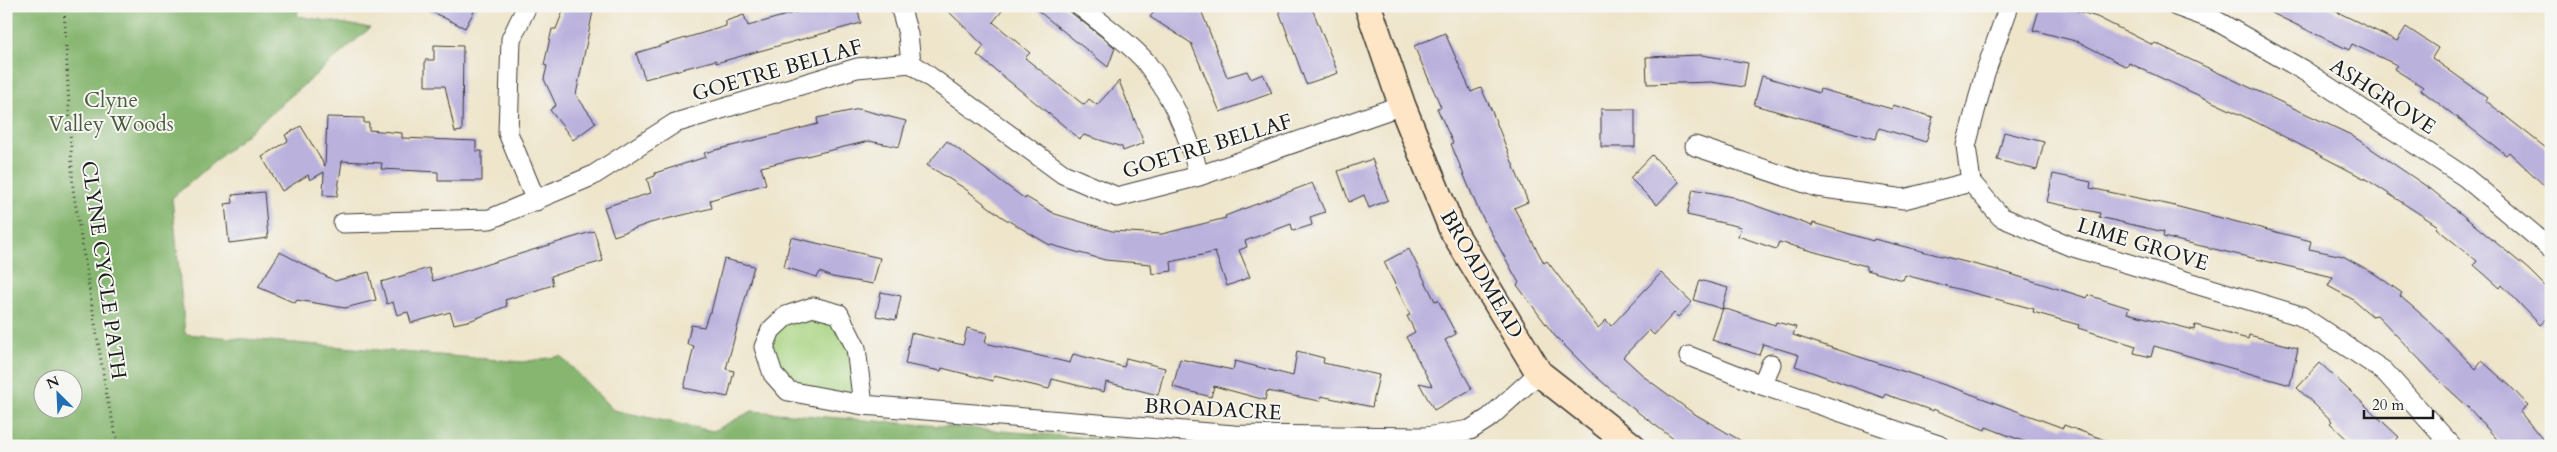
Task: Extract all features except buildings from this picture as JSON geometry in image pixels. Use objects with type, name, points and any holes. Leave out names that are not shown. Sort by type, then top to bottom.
[{"type":"street","points":[[527,6],[511,39],[508,134],[536,201]]},
{"type":"street","points":[[900,6],[908,34],[911,63]]},
{"type":"street","points":[[1080,6],[1144,60],[1167,94],[1192,147],[1199,176]]},
{"type":"street","name":"BROADMEAD","points":[[1368,6],[1402,104],[1452,228],[1539,373],[1632,446]]},
{"type":"street","points":[[1695,146],[1817,187],[1904,199],[1971,182],[1966,146],[1985,73],[2010,6]]},
{"type":"street","name":"ASHGROVE","points":[[2176,6],[2215,20],[2303,70],[2465,177],[2551,249]]},
{"type":"street","name":"GOETRE BELLAF","points":[[339,222],[490,219],[592,176],[675,123],[858,68],[911,63],[1063,174],[1117,197],[1199,176],[1402,104]]},
{"type":"street","name":"LIME GROVE","points":[[1971,182],[2002,217],[2070,246],[2301,316],[2384,371],[2452,446]]},
{"type":"street","name":"BROADACRE","points":[[863,405],[856,348],[839,314],[813,307],[786,316],[771,330],[764,347],[772,374],[788,391],[863,405],[1234,440],[1426,437],[1470,430],[1489,418],[1539,373]]},
{"type":"street","points":[[1690,356],[1762,385],[1941,446]]},
{"type":"street","points":[[1762,385],[1771,364]]},
{"type":"path","name":"CLYNE CYCLE PATH","points":[[64,6],[73,189],[108,403],[120,446]]},
{"type":"green space","name":"Clyne Valley Woods","points":[[6,6],[299,6],[297,16],[370,28],[172,198],[185,334],[523,362],[561,356],[613,410],[713,431],[752,411],[1188,446],[6,446]]},
{"type":"green space","points":[[839,314],[863,405],[788,391],[773,374],[771,330],[786,316]]}]
